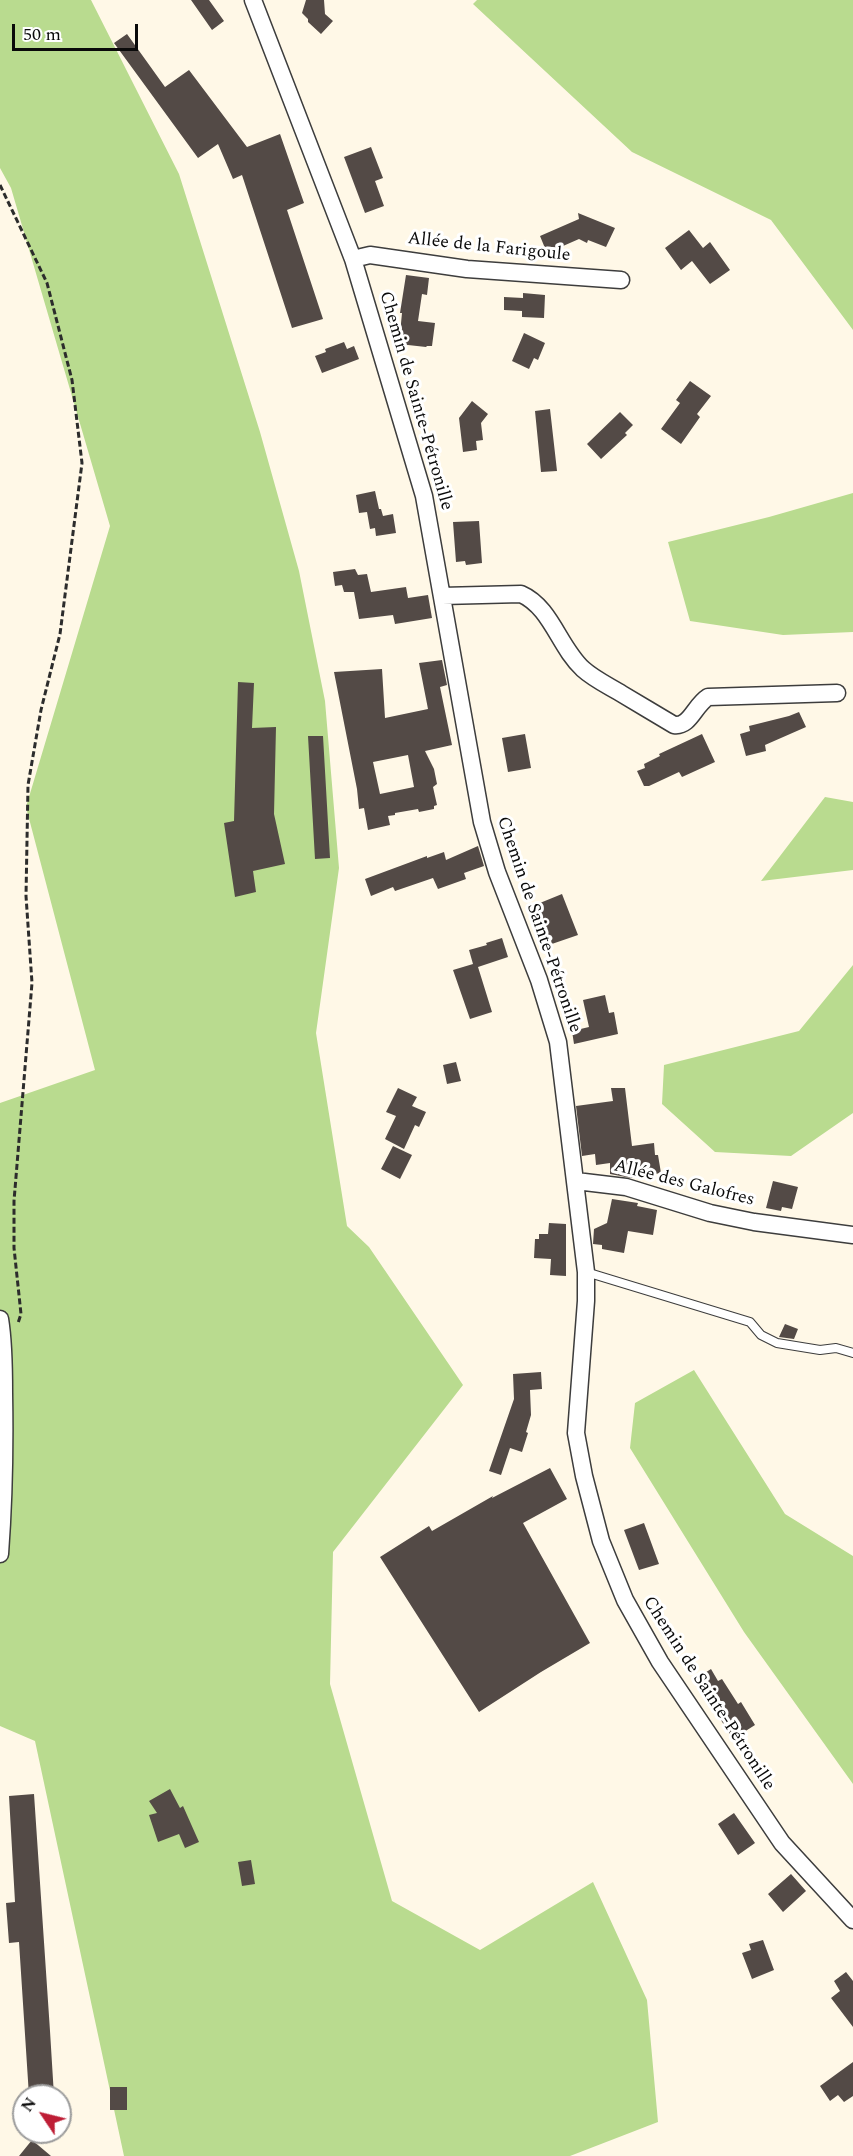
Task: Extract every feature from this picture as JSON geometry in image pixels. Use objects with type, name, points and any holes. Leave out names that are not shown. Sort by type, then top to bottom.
[{"type":"street","name":"Chemin de Sainte-Pétronille","points":[[253,0],[353,258],[424,496],[482,822],[497,872],[539,980],[558,1042],[586,1272],[576,1433],[602,1541],[625,1600],[660,1662],[782,1843],[853,1920]]},
{"type":"street","name":"Allée de la Farigoule","points":[[353,258],[370,255],[467,269],[621,280]]},
{"type":"street","points":[[442,596],[521,594],[530,597],[543,612],[569,654],[582,668],[596,679],[674,725],[680,726],[686,722],[698,704],[708,697],[837,693]]},
{"type":"street","name":"Allée des Galofres","points":[[576,1181],[626,1187],[710,1213],[754,1222],[853,1235]]},
{"type":"street","points":[[0,1319],[5,1437],[0,1554]]},
{"type":"lane","points":[[586,1272],[750,1322],[761,1335],[777,1343],[820,1350],[837,1348],[853,1353]]},
{"type":"path","points":[[0,185],[46,283],[72,380],[82,463],[60,634],[41,710],[28,785],[26,896],[32,982],[14,1201],[14,1248],[21,1314],[18,1326]]},
{"type":"green space","points":[[0,0],[91,0],[179,174],[260,432],[299,571],[325,701],[339,868],[316,1033],[347,1226],[369,1247],[463,1385],[333,1552],[330,1684],[392,1901],[480,1950],[593,1882],[647,2000],[658,2122],[570,2156],[124,2156],[35,1741],[0,1726],[0,1103],[95,1070],[26,807],[110,526],[11,188],[0,168]]},
{"type":"green space","points":[[477,0],[853,0],[853,330],[771,220],[632,152],[473,4]]},
{"type":"green space","points":[[853,493],[853,632],[783,635],[690,621],[668,542]]},
{"type":"green space","points":[[825,797],[853,802],[853,870],[761,881]]},
{"type":"green space","points":[[853,965],[853,1113],[791,1156],[715,1152],[662,1104],[664,1065],[799,1031]]},
{"type":"green space","points":[[694,1370],[785,1514],[853,1556],[853,1784],[744,1632],[630,1448],[635,1403]]},
{"type":"building","points":[[191,0],[209,0],[224,21],[212,30]]},
{"type":"building","points":[[306,0],[324,0],[325,14],[333,21],[321,34],[302,13]]},
{"type":"building","points":[[127,34],[165,87],[189,70],[247,147],[280,134],[304,203],[287,210],[323,319],[292,328],[242,175],[233,179],[218,144],[198,158],[114,43]]},
{"type":"building","points":[[371,147],[383,178],[375,181],[384,206],[365,213],[344,157]]},
{"type":"building","points":[[578,213],[615,228],[606,247],[579,239],[547,253],[540,236],[579,219]]},
{"type":"building","points":[[689,230],[703,248],[710,242],[730,270],[710,284],[692,261],[681,270],[665,248]]},
{"type":"building","points":[[406,275],[429,278],[427,295],[422,294],[418,321],[435,323],[432,346],[399,344],[402,313],[400,313]]},
{"type":"building","points":[[523,293],[545,295],[544,318],[522,317],[522,311],[504,310],[504,297],[523,298]]},
{"type":"building","points":[[524,333],[545,343],[538,360],[534,358],[529,369],[512,361]]},
{"type":"building","points":[[344,342],[347,349],[354,346],[359,359],[322,373],[315,356],[326,352],[325,349]]},
{"type":"building","points":[[690,381],[711,396],[697,414],[700,417],[681,444],[661,429],[680,403],[676,400]]},
{"type":"building","points":[[472,401],[488,414],[481,423],[483,440],[476,441],[477,450],[463,452],[459,418]]},
{"type":"building","points":[[550,409],[557,471],[541,472],[535,411]]},
{"type":"building","points":[[620,412],[633,425],[625,433],[627,435],[601,459],[587,444]]},
{"type":"building","points":[[375,491],[383,516],[393,514],[396,533],[376,536],[375,528],[370,529],[367,512],[359,513],[356,495]]},
{"type":"building","points":[[479,521],[482,563],[466,565],[465,561],[456,562],[453,522]]},
{"type":"building","points":[[355,569],[358,575],[367,574],[371,592],[406,587],[408,598],[428,595],[432,618],[395,624],[393,615],[359,619],[354,592],[344,592],[342,585],[335,586],[333,572]]},
{"type":"building","points":[[442,660],[447,685],[440,687],[452,745],[425,751],[434,769],[437,784],[433,787],[437,805],[434,809],[419,812],[418,809],[395,813],[395,815],[388,816],[390,825],[368,830],[364,808],[359,809],[334,672],[382,669],[385,718],[428,709],[419,663]],"holes":[[[408,755],[414,787],[380,794],[373,762]]]},
{"type":"building","points":[[238,682],[254,683],[252,728],[276,727],[274,814],[285,864],[253,871],[256,892],[235,897],[224,823],[234,821]]},
{"type":"building","points":[[799,712],[806,727],[765,745],[766,751],[746,756],[740,734],[750,731],[749,726]]},
{"type":"building","points":[[525,734],[531,768],[508,772],[502,738]]},
{"type":"building","points":[[702,734],[715,762],[682,777],[679,772],[649,786],[644,786],[637,771],[645,768],[644,764],[660,756],[659,754]]},
{"type":"building","points":[[308,736],[323,736],[330,858],[315,859]]},
{"type":"building","points":[[478,846],[484,866],[464,873],[466,879],[438,889],[433,878],[395,891],[393,887],[371,896],[365,879],[427,856],[427,858],[444,852],[446,860]]},
{"type":"building","points":[[562,894],[578,935],[546,946],[540,931],[544,930],[535,905]]},
{"type":"building","points":[[502,938],[508,957],[478,967],[492,1012],[470,1019],[453,970],[473,964],[469,950]]},
{"type":"building","points":[[605,995],[609,1013],[614,1012],[618,1034],[574,1044],[572,1031],[589,1027],[583,1000]]},
{"type":"building","points":[[456,1062],[461,1081],[447,1084],[443,1065]]},
{"type":"building","points":[[398,1088],[417,1097],[412,1106],[426,1112],[419,1127],[415,1125],[404,1149],[385,1139],[396,1116],[386,1112]]},
{"type":"building","points":[[611,1088],[625,1088],[632,1146],[654,1143],[661,1173],[631,1178],[610,1174],[610,1163],[596,1165],[595,1154],[582,1156],[576,1106],[613,1101]]},
{"type":"building","points":[[393,1146],[412,1155],[400,1179],[381,1169]]},
{"type":"building","points":[[773,1181],[798,1187],[792,1209],[782,1207],[781,1211],[766,1208]]},
{"type":"building","points":[[612,1199],[638,1203],[637,1206],[657,1210],[653,1235],[628,1231],[624,1253],[602,1249],[602,1245],[593,1244],[594,1229],[607,1223]]},
{"type":"building","points":[[549,1223],[566,1224],[566,1276],[550,1275],[551,1259],[534,1258],[535,1239],[539,1239],[539,1234],[548,1234]]},
{"type":"building","points":[[785,1324],[798,1329],[794,1339],[779,1337]]},
{"type":"building","points":[[541,1372],[542,1389],[530,1390],[531,1415],[522,1452],[510,1448],[501,1475],[489,1471],[514,1399],[513,1374]]},
{"type":"building","points":[[550,1468],[567,1499],[523,1523],[590,1643],[479,1712],[380,1557],[429,1526],[432,1531],[493,1496],[492,1498]]},
{"type":"building","points":[[644,1523],[659,1564],[639,1570],[624,1530]]},
{"type":"building","points":[[711,1669],[718,1681],[722,1679],[738,1704],[741,1702],[755,1725],[733,1739],[703,1692],[705,1690],[697,1678]]},
{"type":"building","points":[[170,1789],[180,1808],[183,1806],[199,1842],[185,1848],[179,1834],[158,1842],[149,1815],[157,1813],[149,1801]]},
{"type":"building","points":[[34,1794],[53,2084],[28,2084],[19,1942],[9,1943],[6,1903],[15,1902],[9,1796]]},
{"type":"building","points":[[734,1813],[755,1843],[738,1855],[718,1824]]},
{"type":"building","points":[[251,1860],[255,1884],[242,1886],[238,1862]]},
{"type":"building","points":[[791,1874],[806,1891],[783,1912],[768,1894]]},
{"type":"building","points":[[763,1940],[774,1970],[752,1979],[742,1953],[751,1950],[749,1944]]},
{"type":"building","points":[[846,1972],[853,1981],[853,2027],[831,1998],[840,1991],[834,1981]]},
{"type":"building","points":[[853,2062],[853,2096],[844,2102],[838,2095],[830,2101],[820,2086]]},
{"type":"building","points":[[110,2087],[127,2087],[127,2110],[110,2110]]},
{"type":"building","points":[[29,2144],[37,2144],[51,2156],[19,2156]]}]
